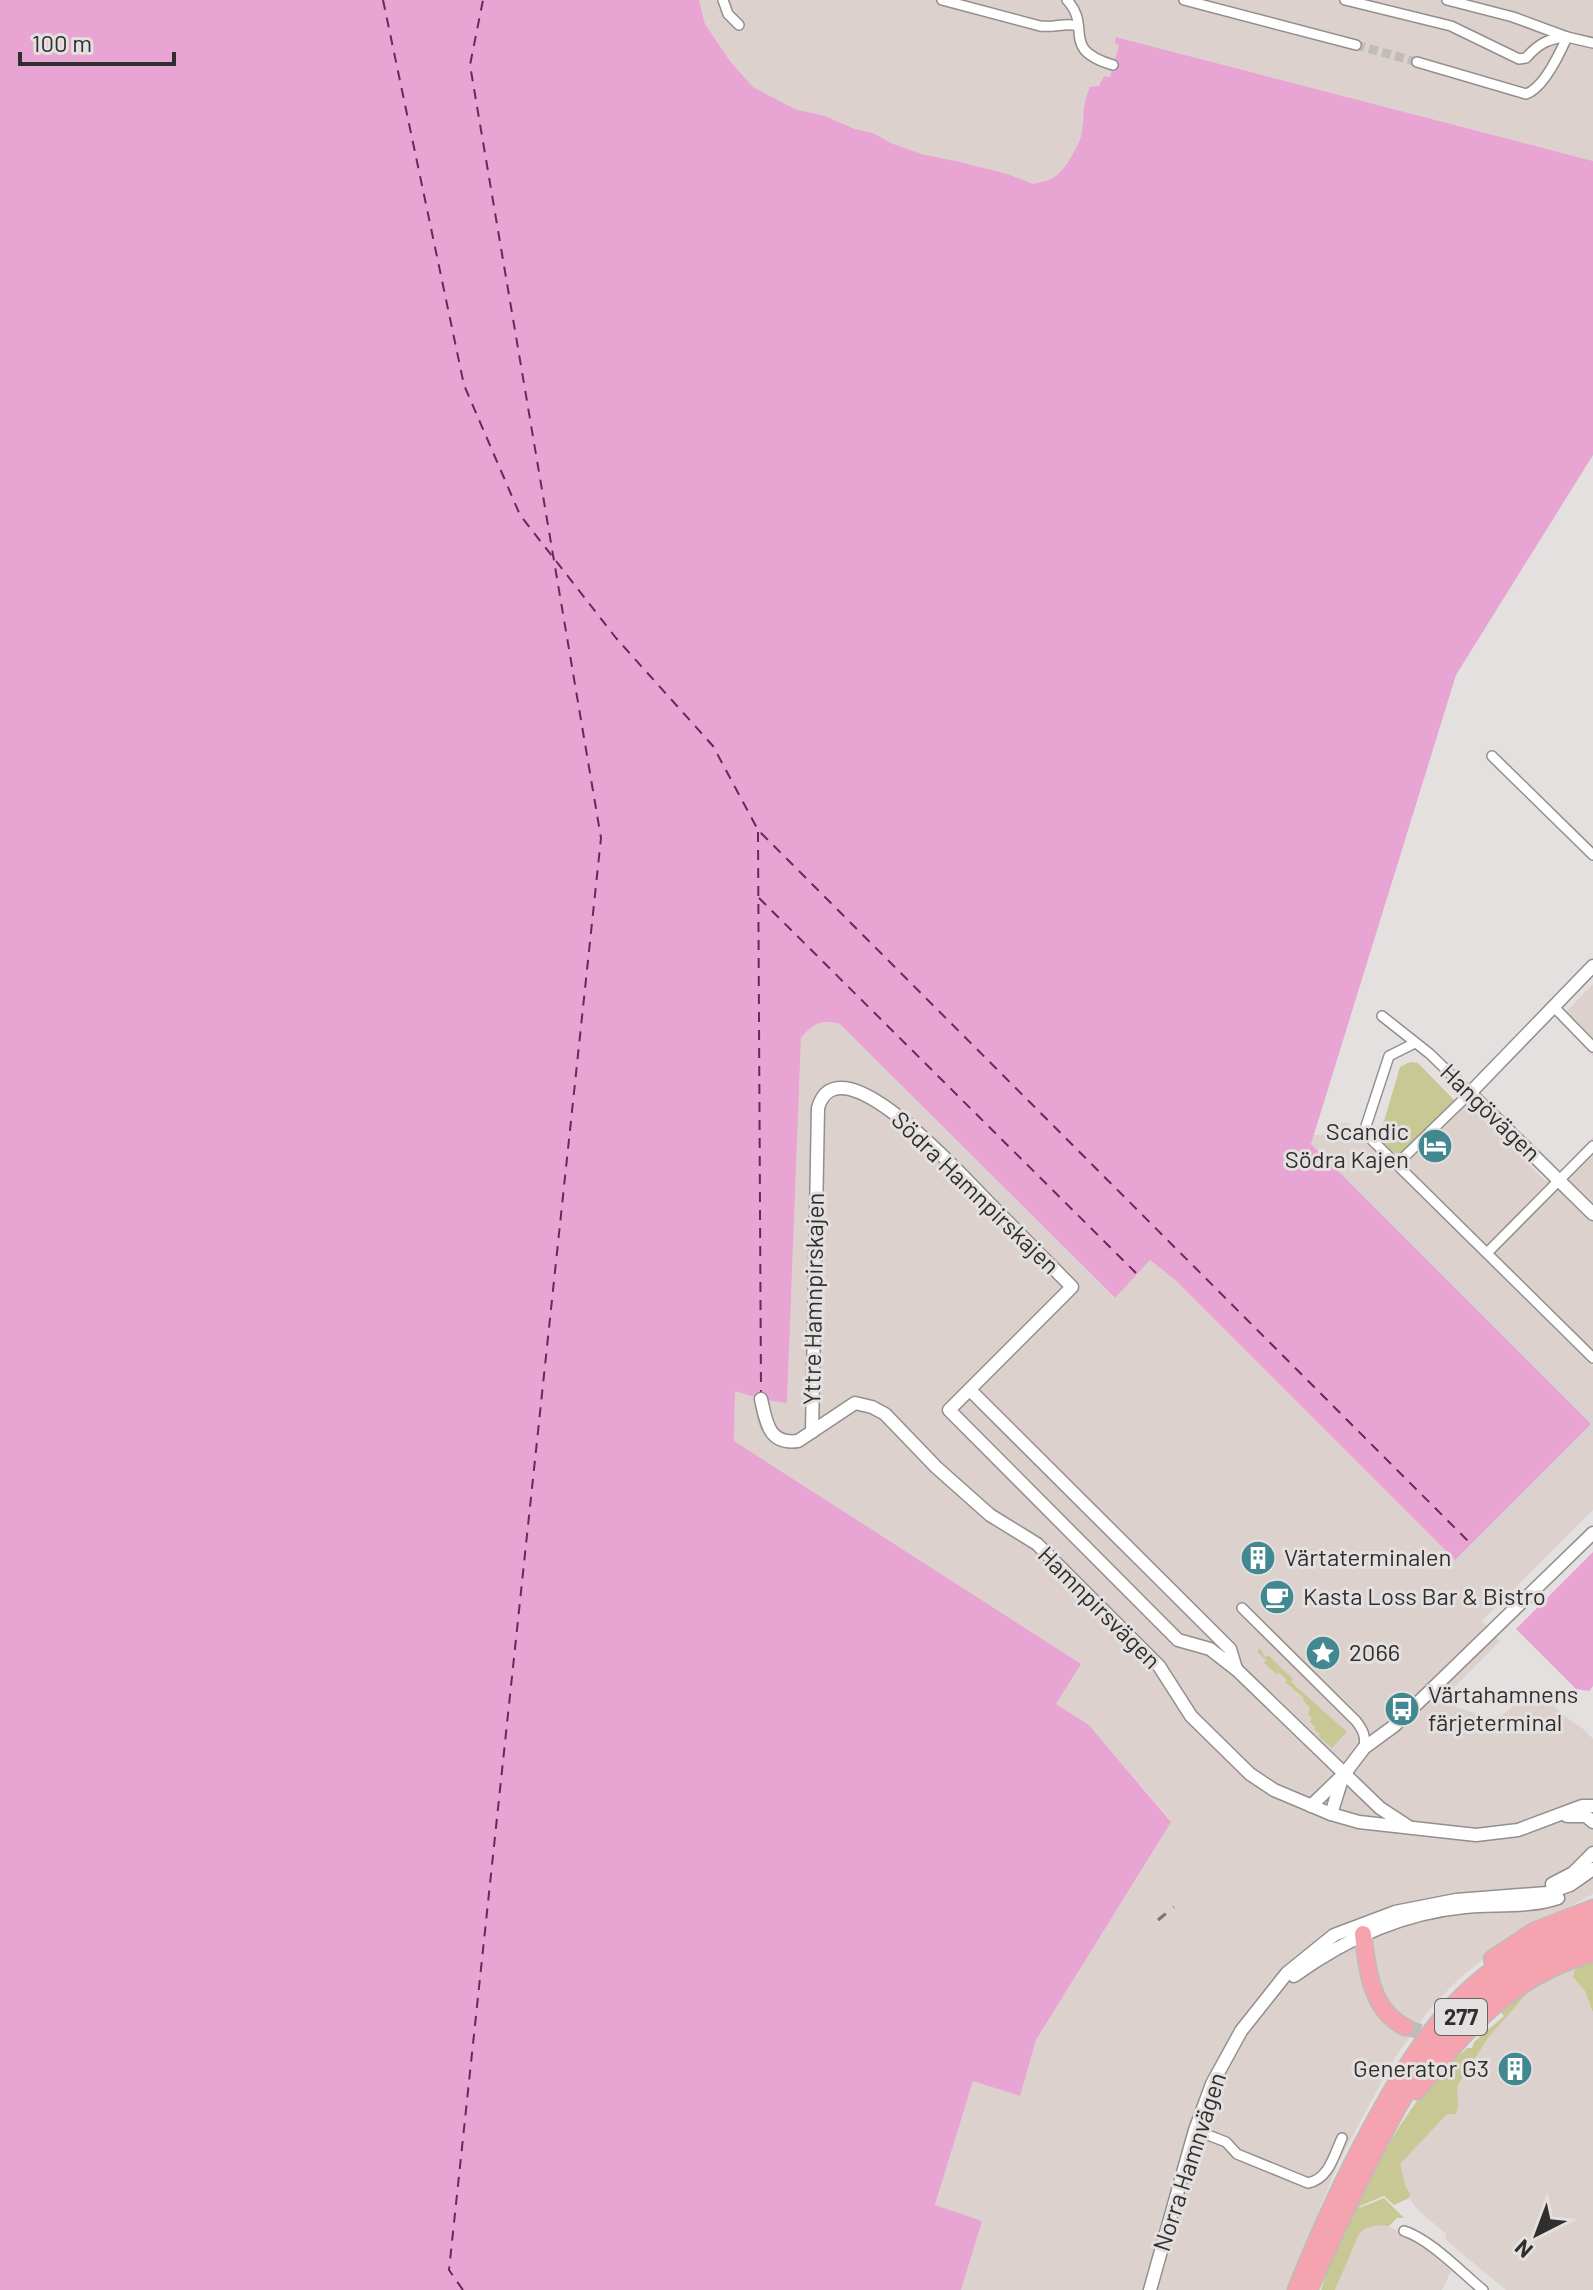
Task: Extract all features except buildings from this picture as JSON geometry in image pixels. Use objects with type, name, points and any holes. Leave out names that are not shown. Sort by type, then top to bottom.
[{"type":"highway","points":[[1446,2013],[1462,1988],[1501,1951],[1534,1931],[1593,1908]]},
{"type":"highway","name":"277","points":[[1309,2290],[1410,2058],[1446,2013],[1477,1982],[1508,1959],[1562,1932],[1593,1922]]},
{"type":"highway","points":[[1362,1929],[1375,1997],[1385,2013],[1405,2027]]},
{"type":"highway","name":"277","points":[[1296,2290],[1327,2214],[1422,2065],[1452,2026],[1489,1990],[1531,1963],[1593,1937]]},
{"type":"highway","points":[[1371,2143],[1444,2057],[1509,1992],[1571,1960],[1593,1953]]},
{"type":"main road","points":[[1470,1093],[1593,966]]},
{"type":"main road","name":"Södra Hamnpirskajen","points":[[832,1088],[840,1087],[865,1095],[912,1126],[1072,1287]]},
{"type":"main road","name":"Yttre Hamnpirskajen","points":[[761,1399],[766,1423],[778,1439],[798,1441],[812,1432],[818,1108],[821,1098],[832,1088]]},
{"type":"main road","name":"Hangövägen","points":[[1470,1093],[1593,1214]]},
{"type":"main road","name":"Hamnpirsvägen","points":[[1072,1287],[949,1410],[1178,1640],[1210,1649],[1237,1670],[1380,1808],[1409,1827]]},
{"type":"main road","name":"Hamnpirsvägen","points":[[970,1390],[1230,1649],[1237,1670]]},
{"type":"main road","name":"Hamnpirsvägen","points":[[812,1432],[855,1403],[885,1414],[936,1467],[990,1515],[1037,1544],[1159,1666],[1191,1716],[1250,1774],[1274,1790],[1331,1814],[1385,1826],[1476,1835],[1518,1830],[1582,1806],[1593,1806]]},
{"type":"main road","points":[[1311,1806],[1345,1773],[1364,1748],[1394,1726],[1593,1533]]},
{"type":"main road","points":[[1331,1814],[1345,1773]]},
{"type":"main road","name":"Hamnpirsvägen","points":[[1537,1823],[1579,1800],[1593,1796]]},
{"type":"main road","points":[[1537,1823],[1573,1815],[1586,1816],[1593,1822]]},
{"type":"main road","name":"Norra Hamnvägen","points":[[1524,1895],[1569,1876],[1593,1853]]},
{"type":"main road","name":"Norra Hamnvägen","points":[[1150,2290],[1208,2094],[1228,2052],[1266,1999],[1324,1954],[1395,1912],[1456,1900],[1554,1891],[1570,1885],[1593,1869]]},
{"type":"main road","name":"Norra Hamnvägen","points":[[1362,1929],[1445,1909],[1546,1902],[1576,1890],[1593,1879]]},
{"type":"street","points":[[723,0],[728,14],[739,25]]},
{"type":"street","points":[[942,0],[1040,26],[1078,26]]},
{"type":"street","points":[[1067,0],[1073,6],[1083,49],[1096,60],[1113,65]]},
{"type":"street","points":[[1184,0],[1356,45]]},
{"type":"street","points":[[1345,0],[1451,26],[1519,59],[1526,58],[1538,45],[1553,38],[1567,37]]},
{"type":"street","points":[[1447,0],[1593,43]]},
{"type":"street","points":[[1417,62],[1526,94],[1541,82],[1567,37]]},
{"type":"street","points":[[1492,756],[1593,855]]},
{"type":"street","points":[[1553,1006],[1593,1047]]},
{"type":"street","name":"Hangövägen","points":[[1382,1016],[1430,1054],[1470,1093]]},
{"type":"street","points":[[1415,1043],[1389,1056],[1366,1126],[1372,1140],[1593,1358]]},
{"type":"street","points":[[1397,1164],[1470,1093]]},
{"type":"street","points":[[1487,1253],[1593,1146]]},
{"type":"street","points":[[1242,1608],[1363,1729],[1366,1739],[1364,1748]]},
{"type":"street","points":[[1195,2130],[1226,2142],[1237,2154],[1308,2183],[1325,2174],[1342,2138]]},
{"type":"street","points":[[1404,2231],[1412,2233],[1483,2290]]},
{"type":"shaded area","points":[[0,0],[699,0],[705,24],[730,61],[753,87],[795,109],[873,133],[921,154],[1008,174],[1033,184],[1055,177],[1072,154],[1081,136],[1084,105],[1090,87],[1099,86],[1104,76],[1110,77],[1119,45],[1115,43],[1116,37],[1593,161],[1593,455],[1456,675],[1311,1144],[1591,1424],[1455,1560],[1175,1280],[1150,1260],[1115,1298],[840,1024],[818,1024],[801,1038],[787,1403],[735,1391],[734,1441],[1081,1664],[1056,1704],[1089,1725],[1171,1822],[1036,2040],[1020,2096],[973,2081],[935,2205],[982,2221],[961,2290],[0,2290]]},
{"type":"shaded area","points":[[699,0],[1593,0],[1593,161],[1117,37],[1119,45],[1110,78],[1099,86],[1082,115],[1082,133],[1075,151],[1056,177],[1033,184],[1008,174],[921,154],[873,133],[795,109],[753,87],[730,61],[705,24]]},
{"type":"shaded area","points":[[1593,984],[1593,1056],[1558,1020]]},
{"type":"shaded area","points":[[829,1021],[840,1024],[859,1042],[1114,1298],[1150,1260],[1175,1280],[1455,1560],[1311,1144],[1314,1135],[1321,1135],[1346,1122],[1396,1173],[1468,1103],[1545,1181],[1562,1170],[1593,1137],[1593,1510],[1482,1621],[1500,1641],[1440,1702],[1496,1720],[1535,1688],[1593,1739],[1593,1894],[1500,1945],[1431,2007],[1394,2059],[1339,2161],[1287,2290],[961,2290],[981,2221],[935,2206],[973,2080],[1020,2095],[1036,2040],[1171,1821],[1089,1725],[1056,1704],[1080,1664],[734,1441],[735,1390],[761,1399],[787,1402],[801,1038],[810,1026]]},
{"type":"shaded area","points":[[1593,1552],[1593,1686],[1589,1691],[1576,1689],[1516,1629]]},
{"type":"shaded area","points":[[1593,1962],[1593,2290],[1506,2290],[1446,2240],[1446,2234],[1416,2208],[1392,2173],[1454,2099],[1457,2086],[1485,2042],[1520,2000],[1530,1990],[1555,1976]]},
{"type":"shaded area","points":[[1350,2225],[1388,2226],[1418,2242],[1451,2271],[1442,2290],[1325,2290]]},
{"type":"green space","points":[[1410,1062],[1418,1063],[1455,1103],[1400,1156],[1381,1141],[1376,1127],[1382,1128],[1400,1067]]},
{"type":"green space","points":[[1260,1648],[1265,1657],[1268,1655],[1293,1679],[1291,1682],[1347,1732],[1332,1748],[1318,1736],[1320,1734],[1310,1722],[1310,1708],[1304,1698],[1278,1672],[1276,1674],[1264,1663],[1266,1660],[1257,1652]]},
{"type":"green space","points":[[1593,1962],[1593,2012],[1585,1991],[1573,1977],[1576,1967]]},
{"type":"green space","points":[[1530,1990],[1488,2038],[1457,2086],[1456,2114],[1447,2114],[1400,2164],[1409,2198],[1394,2205],[1384,2196],[1359,2208],[1384,2198],[1404,2218],[1397,2218],[1389,2226],[1373,2226],[1359,2234],[1335,2290],[1321,2290],[1341,2236],[1367,2182],[1414,2105],[1446,2065],[1467,2048],[1472,2048],[1474,2042],[1504,2016],[1500,2011]]},
{"type":"ferry route","points":[[383,0],[464,385],[520,515],[552,556]]},
{"type":"ferry route","points":[[463,2290],[449,2270],[601,838],[470,65],[483,0]]},
{"type":"ferry route","points":[[556,561],[616,638],[713,746],[758,830],[1471,1544]]},
{"type":"ferry route","points":[[758,832],[761,1394]]},
{"type":"ferry route","points":[[759,898],[1136,1273]]},
{"type":"tunnel","points":[[1356,45],[1417,62]]},
{"type":"tunnel","points":[[1405,2027],[1424,2033],[1443,2033]]},
{"type":"railway","points":[[1158,1920],[1174,1907]]},
{"type":"place","name":"Scandic Södra Kajen","points":[[1435,1146]]},
{"type":"place","name":"Värtaterminalen","points":[[1258,1558]]},
{"type":"place","name":"Kasta Loss Bar & Bistro","points":[[1277,1597]]},
{"type":"place","name":"2066","points":[[1323,1653]]},
{"type":"place","name":"Värtahamnens färjeterminal","points":[[1402,1709]]},
{"type":"place","name":"Generator G3","points":[[1515,2069]]}]
